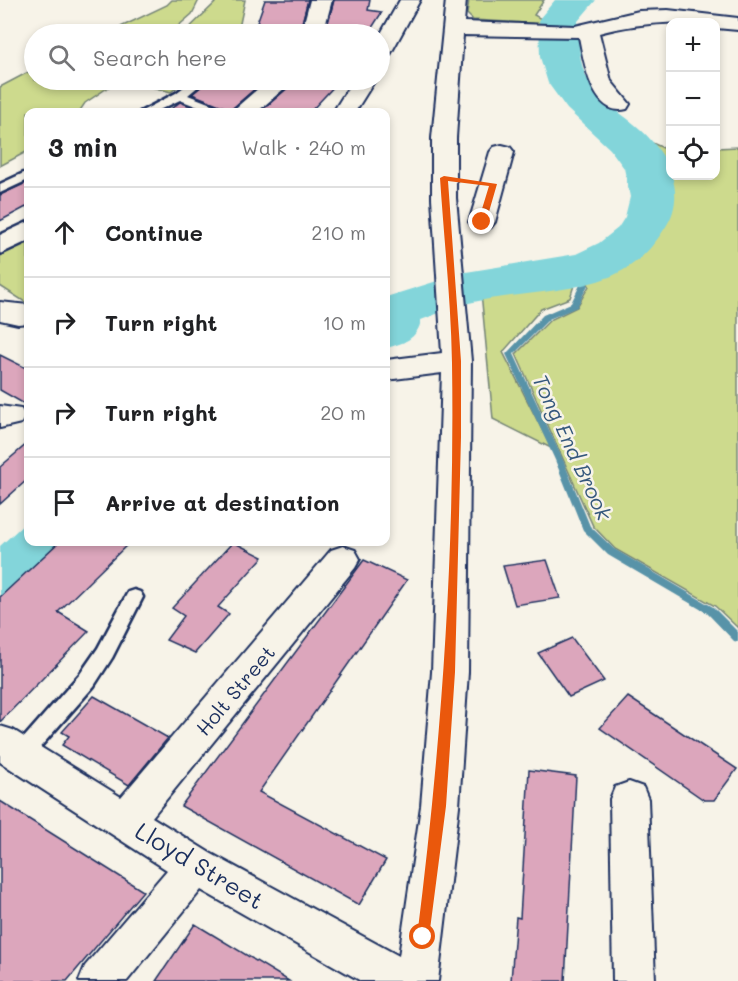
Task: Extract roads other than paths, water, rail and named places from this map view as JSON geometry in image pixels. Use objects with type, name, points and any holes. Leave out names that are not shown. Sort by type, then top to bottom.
[{"type":"main road","points":[[315,24],[321,0]]},
{"type":"main road","points":[[248,108],[270,90]]},
{"type":"main road","points":[[0,246],[24,232]]},
{"type":"street","points":[[390,35],[410,0]]},
{"type":"street","points":[[456,0],[448,59],[468,181],[482,222]]},
{"type":"street","points":[[453,28],[541,33],[582,31],[617,12],[738,24]]},
{"type":"street","points":[[582,31],[600,83],[619,104]]},
{"type":"street","points":[[347,108],[358,90]]},
{"type":"street","points":[[417,981],[440,806],[450,672],[457,361],[449,265],[468,181],[502,152]]},
{"type":"street","points":[[0,311],[24,314]]},
{"type":"street","points":[[390,369],[457,361]]},
{"type":"street","name":"Holt Street","points":[[126,820],[343,559]]},
{"type":"street","name":"Lloyd Street","points":[[10,749],[196,866],[403,981]]},
{"type":"street","points":[[629,799],[634,981]]},
{"type":"street","points":[[102,981],[196,866]]},
{"type":"lane","points":[[154,108],[188,90]]},
{"type":"lane","points":[[180,96],[210,108]]},
{"type":"lane","points":[[0,189],[24,177]]},
{"type":"lane","points":[[10,749],[87,680],[105,653],[134,597]]},
{"type":"waterway","points":[[390,328],[395,325],[397,311],[440,295],[466,288],[569,272],[594,265],[616,254],[635,238],[649,217],[653,187],[641,159],[626,140],[601,120],[582,100],[566,78],[562,64],[558,19],[577,0]]},
{"type":"waterway","name":"Tong End Brook","points":[[578,270],[584,285],[574,305],[546,317],[510,354],[559,460],[586,528],[611,552],[710,610],[738,638]]},
{"type":"waterway","points":[[0,584],[40,546]]}]
